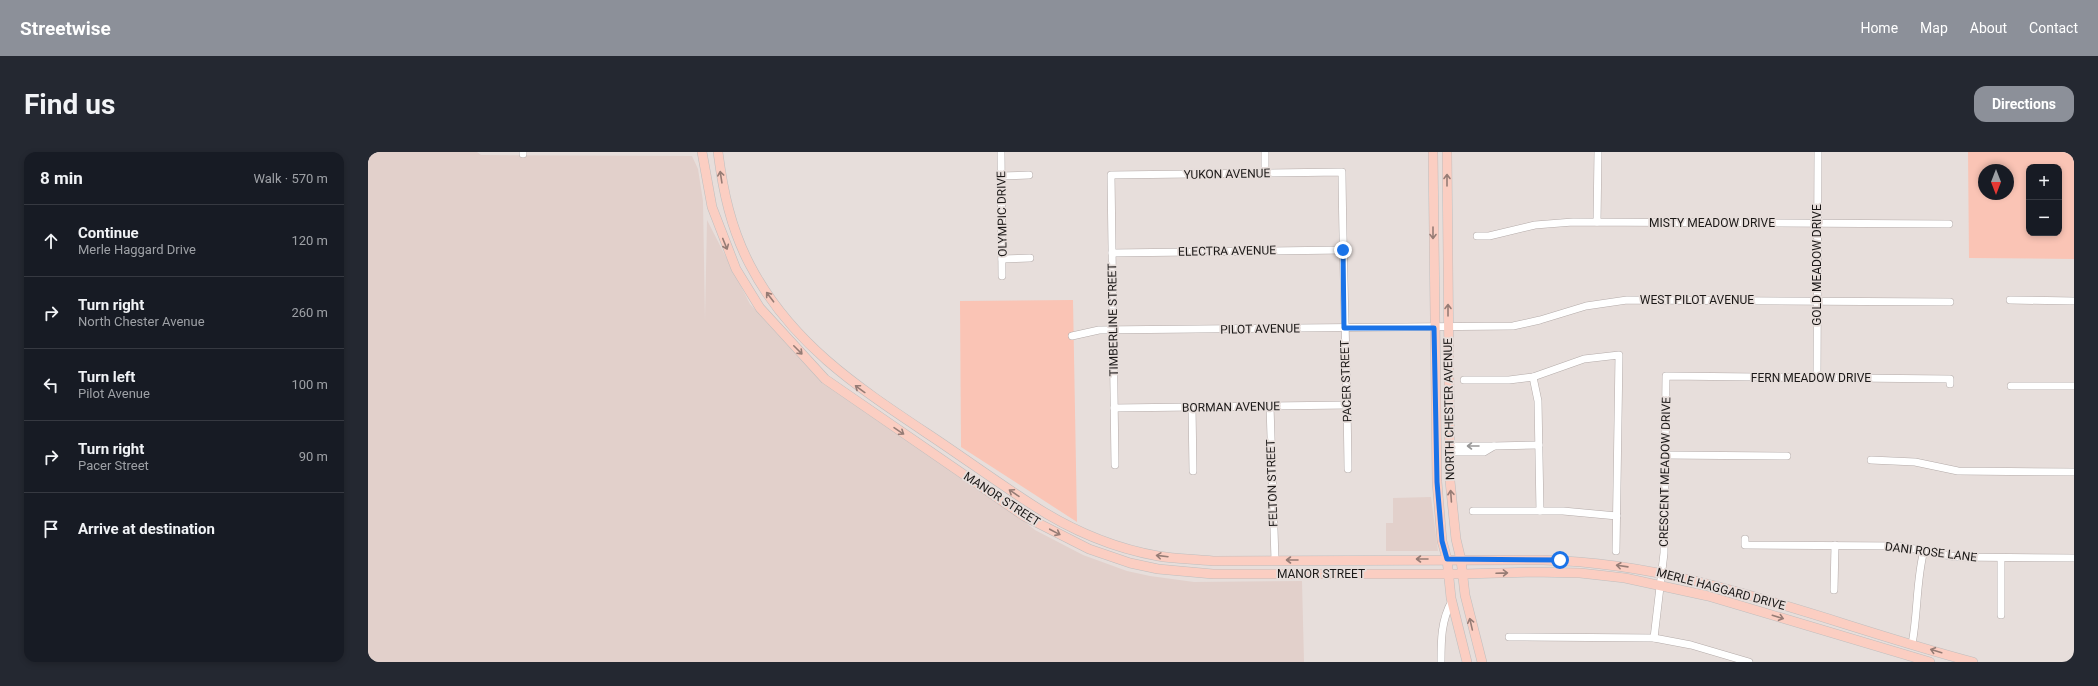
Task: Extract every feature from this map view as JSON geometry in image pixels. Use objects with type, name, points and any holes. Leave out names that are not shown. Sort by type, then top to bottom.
[{"type":"main road","name":"MANOR STREET","points":[[702,152],[712,207],[736,269],[760,308],[782,335],[825,379],[1024,516],[1089,549],[1130,563],[1158,569],[1213,574],[1463,574]]},
{"type":"main road","name":"MANOR STREET","points":[[718,152],[729,213],[750,264],[763,287],[784,317],[810,346],[859,388],[1050,517],[1094,537],[1133,551],[1160,556],[1213,561],[1461,560]]},
{"type":"main road","name":"NORTH CHESTER AVENUE","points":[[1433,152],[1437,482],[1442,541],[1447,559],[1452,601],[1467,662]]},
{"type":"main road","name":"NORTH CHESTER AVENUE","points":[[1447,152],[1449,449],[1452,510],[1456,539],[1461,560],[1465,595],[1482,662]]},
{"type":"main road","name":"MERLE HAGGARD DRIVE","points":[[1461,560],[1560,560],[1614,565],[1661,572],[1716,586],[1974,662]]},
{"type":"main road","name":"MERLE HAGGARD DRIVE","points":[[1463,574],[1532,572],[1572,573],[1625,578],[1659,584],[1742,606],[1930,662]]},
{"type":"street","name":"OLYMPIC DRIVE","points":[[1001,152],[1002,276]]},
{"type":"street","points":[[1264,152],[1265,173]]},
{"type":"street","points":[[1597,222],[1598,152]]},
{"type":"street","name":"GOLD MEADOW DRIVE","points":[[1816,378],[1818,152]]},
{"type":"street","name":"YUKON AVENUE","points":[[1111,175],[1342,172]]},
{"type":"street","name":"PACER STREET","points":[[1342,172],[1344,328],[1348,405],[1348,469]]},
{"type":"street","points":[[1001,176],[1029,175]]},
{"type":"street","name":"TIMBERLINE STREET","points":[[1111,175],[1115,465]]},
{"type":"street","name":"MISTY MEADOW DRIVE","points":[[1477,236],[1489,236],[1516,229],[1554,223],[1949,224]]},
{"type":"street","name":"ELECTRA AVENUE","points":[[1112,252],[1343,250]]},
{"type":"street","points":[[1002,259],[1030,258]]},
{"type":"street","name":"WEST PILOT AVENUE","points":[[1448,328],[1513,326],[1540,320],[1586,306],[1627,300],[1950,302]]},
{"type":"street","points":[[2010,300],[2074,300]]},
{"type":"street","name":"PILOT AVENUE","points":[[1072,336],[1092,331],[1113,330],[1448,328]]},
{"type":"street","points":[[1464,380],[1509,380],[1533,377],[1584,359],[1619,355],[1616,551]]},
{"type":"street","name":"FERN MEADOW DRIVE","points":[[1666,376],[1950,379],[1950,384]]},
{"type":"street","name":"CRESCENT MEADOW DRIVE","points":[[1654,638],[1659,584],[1664,553],[1666,376]]},
{"type":"street","points":[[1533,377],[1538,401],[1540,511]]},
{"type":"street","points":[[2011,386],[2074,386]]},
{"type":"street","name":"BORMAN AVENUE","points":[[1114,408],[1348,405]]},
{"type":"street","name":"FELTON STREET","points":[[1270,406],[1275,560]]},
{"type":"street","points":[[1192,407],[1193,471]]},
{"type":"street","points":[[1449,449],[1484,452],[1494,446],[1539,445]]},
{"type":"street","points":[[1665,455],[1787,456]]},
{"type":"street","points":[[1871,460],[1908,461],[1958,471],[2074,472]]},
{"type":"street","points":[[1473,512],[1540,511],[1617,516]]},
{"type":"street","name":"DANI ROSE LANE","points":[[1745,539],[1745,545],[1899,546],[1956,557],[2074,558]]},
{"type":"street","points":[[1834,590],[1835,545]]},
{"type":"street","points":[[1912,644],[1917,613],[1919,570],[1924,550]]},
{"type":"street","points":[[2001,558],[2001,615]]},
{"type":"street","points":[[1442,662],[1443,624],[1446,612],[1452,601]]},
{"type":"street","points":[[1509,637],[1654,638],[1691,645],[1748,662]]},
{"type":"shaded area","points":[[368,152],[477,152],[481,155],[692,156],[698,169],[703,201],[705,321],[707,220],[750,304],[824,382],[934,448],[1035,530],[1083,555],[1127,571],[1150,576],[1194,582],[1302,581],[1304,662],[368,662]]},
{"type":"shaded area","points":[[1968,152],[2074,152],[2074,259],[1969,258]]},
{"type":"shaded area","points":[[1073,300],[1077,522],[961,447],[960,301]]},
{"type":"shaded area","points":[[1431,497],[1438,551],[1386,551],[1386,523],[1393,523],[1393,498]]},
{"type":"route","points":[[1343,250],[1344,328],[1434,328],[1435,453],[1442,541],[1447,559],[1560,560]]}]
